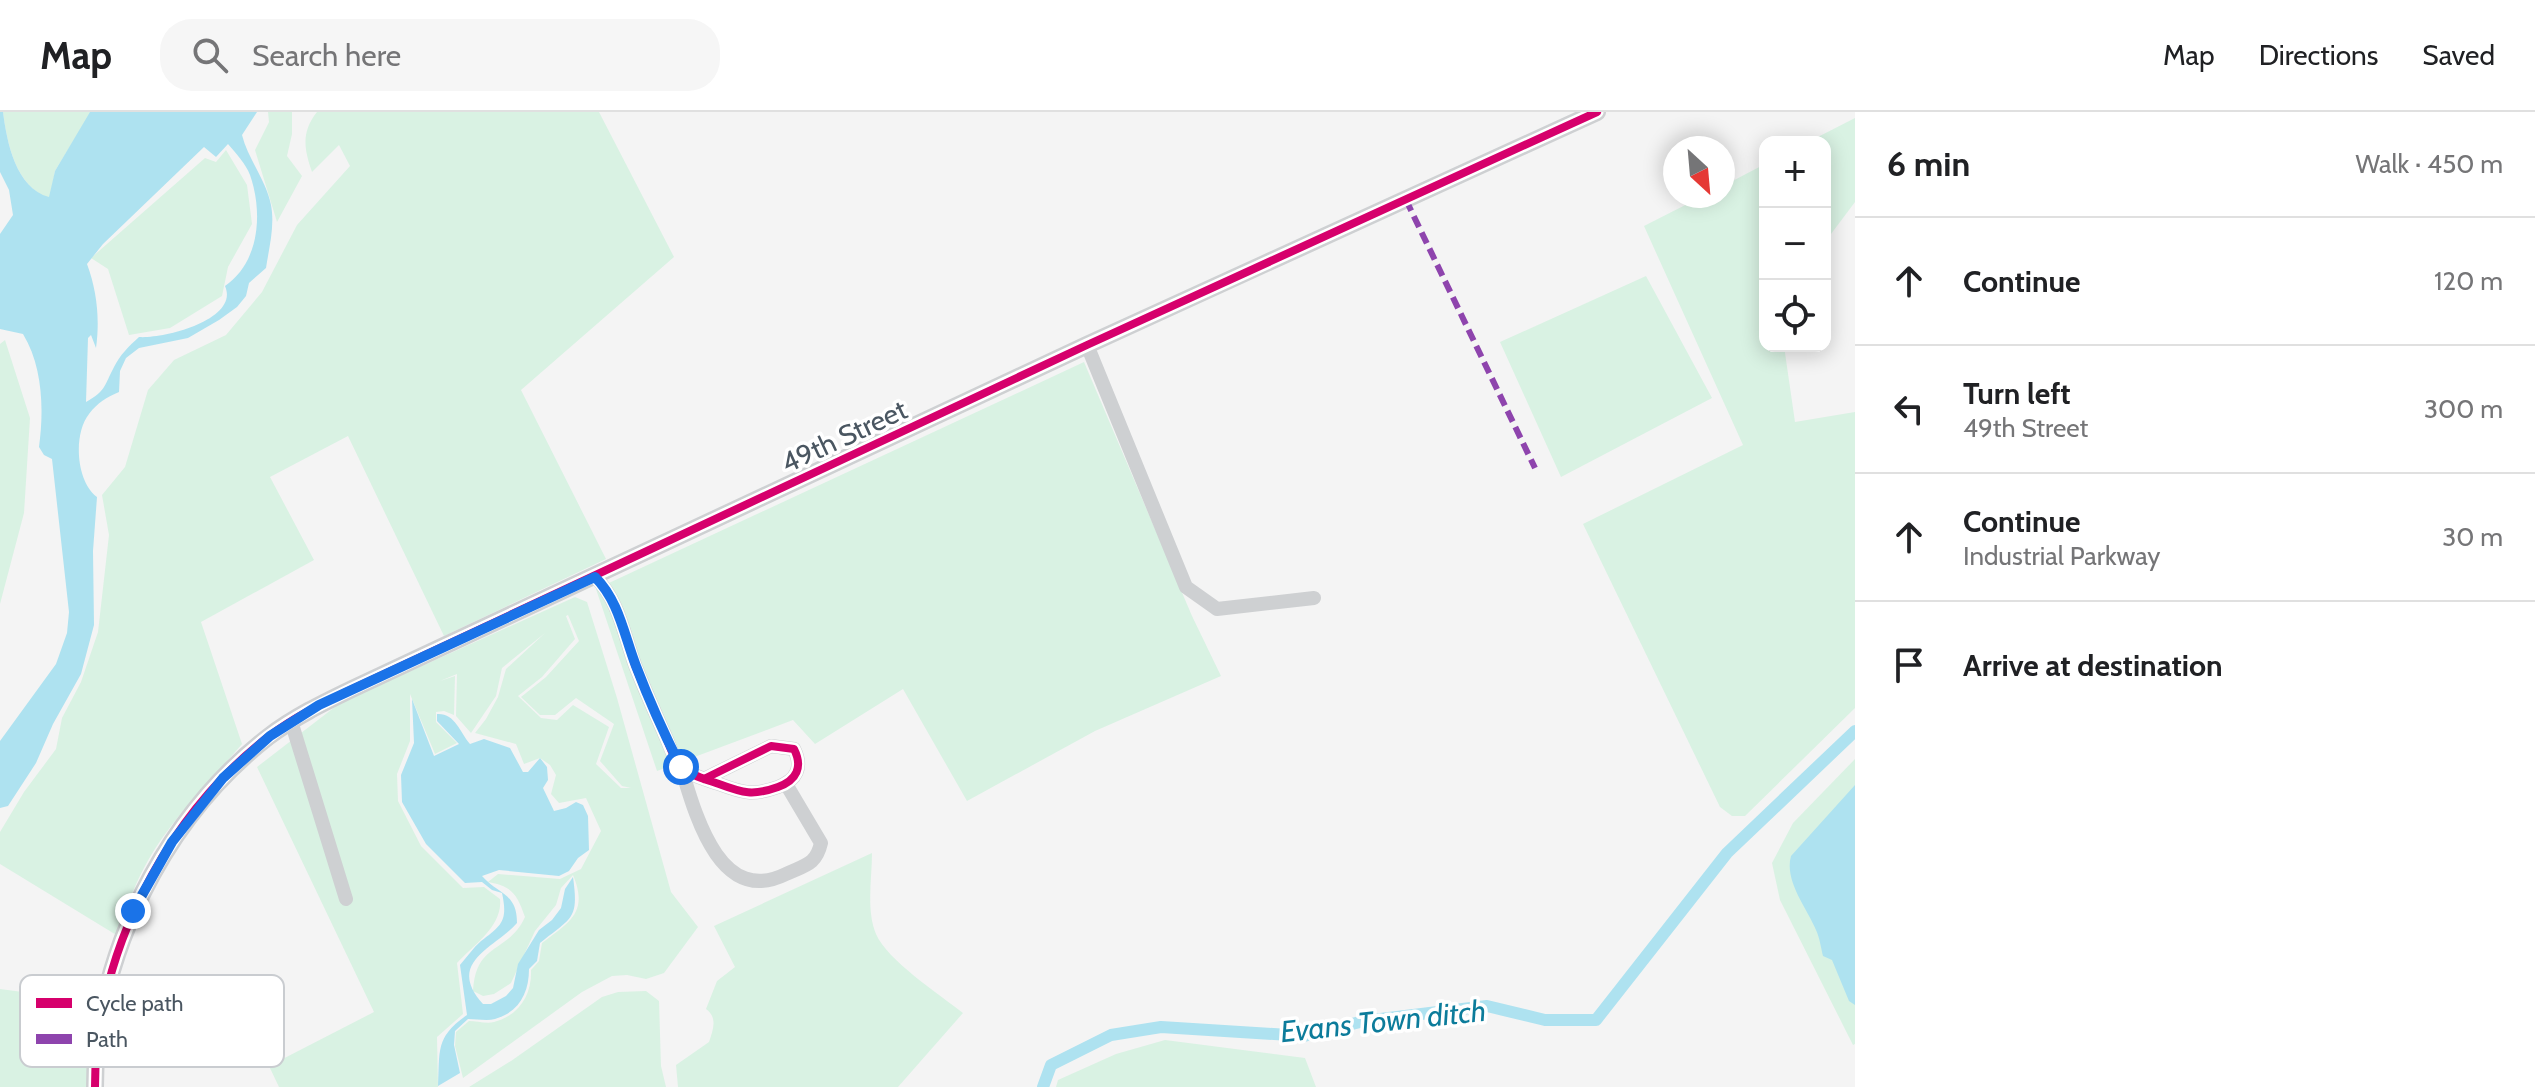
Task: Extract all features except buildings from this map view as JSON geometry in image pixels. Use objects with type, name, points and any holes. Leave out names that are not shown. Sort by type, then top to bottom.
[{"type":"street","name":"49th Street","points":[[111,975],[133,911],[172,842],[223,778],[251,751],[291,721],[352,689],[1087,345],[1597,112]]},
{"type":"street","points":[[1087,345],[1186,587],[1217,609],[1314,598]]},
{"type":"street","points":[[595,577],[604,585],[621,618],[649,700],[681,767],[695,814],[721,862],[733,873],[757,881],[780,877],[815,860],[821,843],[786,784]]},
{"type":"street","points":[[291,721],[346,899]]},
{"type":"street","points":[[681,767],[704,779],[744,793],[759,793],[786,784],[797,772],[799,761],[794,749],[771,746],[704,779]]},
{"type":"street","name":"49th Street","points":[[95,1087],[96,1067]]},
{"type":"green space","points":[[3,112],[91,112],[55,171],[50,198],[38,193],[21,175],[7,137]]},
{"type":"green space","points":[[268,112],[292,112],[292,134],[287,156],[302,176],[277,222],[255,150],[269,122]]},
{"type":"green space","points":[[317,112],[599,112],[674,257],[521,390],[606,559],[444,636],[348,436],[270,477],[314,560],[201,622],[242,744],[155,849],[133,891],[118,936],[0,864],[0,832],[24,792],[56,749],[62,718],[81,682],[98,632],[109,535],[102,495],[125,467],[148,390],[174,360],[226,335],[262,292],[297,225],[350,166],[339,145],[312,172],[307,156],[306,134]]},
{"type":"green space","points":[[1855,118],[1855,202],[1831,234],[1831,136],[1820,136]]},
{"type":"green space","points":[[226,150],[247,185],[252,224],[228,267],[222,296],[170,328],[129,335],[108,269],[91,258],[205,158],[216,162]]},
{"type":"green space","points":[[1759,167],[1759,352],[1785,352],[1795,422],[1855,412],[1855,708],[1745,816],[1732,816],[1720,807],[1583,524],[1743,445],[1644,226],[1679,208],[1735,208],[1735,180]]},
{"type":"green space","points":[[1646,276],[1712,398],[1561,477],[1500,342]]},
{"type":"green space","points":[[5,340],[30,418],[24,513],[0,604],[0,344]]},
{"type":"green space","points":[[1084,362],[1192,616],[1221,676],[1095,731],[967,801],[903,689],[815,744],[793,720],[657,771],[596,589]]},
{"type":"green space","points":[[575,597],[587,602],[671,892],[698,927],[664,973],[646,979],[612,976],[582,992],[463,1078],[455,1046],[456,1032],[469,1021],[494,1022],[517,1009],[527,995],[531,970],[539,961],[542,943],[574,915],[579,899],[573,875],[561,888],[556,905],[535,931],[511,983],[494,994],[483,996],[473,991],[480,964],[486,955],[518,929],[525,917],[512,892],[488,882],[498,874],[560,879],[581,869],[601,831],[586,798],[559,803],[551,794],[556,775],[550,765],[540,758],[524,764],[516,744],[475,733],[498,697],[506,669],[545,633],[502,668],[496,696],[471,733],[456,716],[457,674],[440,681],[455,676],[454,715],[436,712],[436,722],[457,743],[435,754],[410,694],[410,741],[397,774],[398,801],[421,846],[463,888],[484,887],[500,899],[500,909],[492,926],[457,963],[463,1014],[437,1037],[438,1087],[279,1087],[269,1067],[284,1067],[284,1058],[374,1012],[257,767],[340,703]],"holes":[[[568,615],[579,641],[546,677],[521,697],[540,715],[555,715],[576,698],[614,724],[600,761],[622,786],[631,788],[621,788],[596,764],[609,727],[573,705],[557,720],[541,718],[518,696],[542,677],[575,639]]]},
{"type":"green space","points":[[1855,759],[1853,1045],[1780,900],[1772,863],[1793,823]]},
{"type":"green space","points":[[872,853],[870,904],[876,934],[902,965],[963,1013],[898,1087],[678,1087],[676,1065],[709,1042],[713,1020],[706,1009],[717,981],[735,967],[714,926]]},
{"type":"green space","points":[[0,989],[20,992],[20,1067],[91,1067],[89,1087],[0,1087]]},
{"type":"green space","points":[[646,991],[659,1001],[661,1066],[666,1087],[469,1087],[602,997],[618,992]]},
{"type":"green space","points":[[1165,1040],[1305,1058],[1316,1087],[1056,1087],[1058,1080],[1116,1054]]},
{"type":"water","points":[[0,112],[3,112],[7,137],[21,174],[28,184],[49,197],[55,171],[90,112],[257,112],[242,135],[269,196],[272,221],[266,268],[249,283],[246,296],[237,307],[188,338],[139,348],[126,358],[120,371],[119,392],[99,404],[84,423],[79,445],[81,469],[90,490],[97,497],[93,551],[94,625],[81,674],[53,724],[36,763],[8,806],[0,808],[0,741],[56,664],[67,633],[69,612],[52,459],[44,455],[39,447],[41,404],[35,360],[23,334],[0,329],[0,234],[13,215],[9,190],[0,172]],"holes":[[[228,144],[243,162],[254,189],[256,235],[246,264],[225,286],[227,298],[211,318],[181,331],[139,337],[119,359],[101,391],[86,402],[88,338],[91,335],[96,348],[98,326],[95,295],[87,264],[103,244],[204,147],[216,157]]]},
{"type":"water","points":[[412,699],[434,756],[459,744],[437,721],[437,714],[453,720],[470,744],[484,739],[510,748],[523,772],[528,772],[540,758],[547,767],[548,780],[543,788],[554,811],[576,802],[583,805],[588,816],[589,850],[578,858],[569,871],[559,876],[499,870],[482,876],[506,895],[510,900],[517,923],[471,967],[469,977],[483,1004],[491,1004],[506,996],[513,988],[518,964],[539,930],[561,908],[565,889],[573,877],[574,910],[566,922],[540,943],[537,961],[529,969],[525,994],[516,1006],[495,1019],[468,1019],[455,1031],[454,1045],[460,1073],[438,1086],[444,1038],[467,1015],[460,965],[502,922],[504,910],[502,893],[482,882],[465,883],[426,844],[402,802],[401,775],[414,743]]},
{"type":"water","points":[[1855,785],[1855,1005],[1849,1001],[1832,960],[1823,956],[1816,930],[1793,885],[1790,865],[1791,856]]},
{"type":"waterway","name":"Evans Town ditch","points":[[1043,1087],[1051,1065],[1111,1035],[1161,1027],[1304,1036],[1364,1021],[1487,1006],[1545,1020],[1596,1020],[1727,853],[1855,731]]},
{"type":"marked path","points":[[1406,200],[1535,468]]},
{"type":"cycle path","points":[[111,975],[142,893],[197,807],[231,770],[288,723],[352,689],[1087,345],[1597,112]]},
{"type":"cycle path","points":[[595,577],[610,596],[673,755],[684,769],[698,777],[735,790],[762,792],[785,784],[794,777],[798,767],[797,756],[794,749],[771,746],[704,779]]},
{"type":"cycle path","points":[[95,1087],[96,1067]]},
{"type":"route","points":[[133,911],[172,842],[223,778],[270,736],[319,705],[595,577],[604,585],[621,618],[649,700],[681,767]]}]
